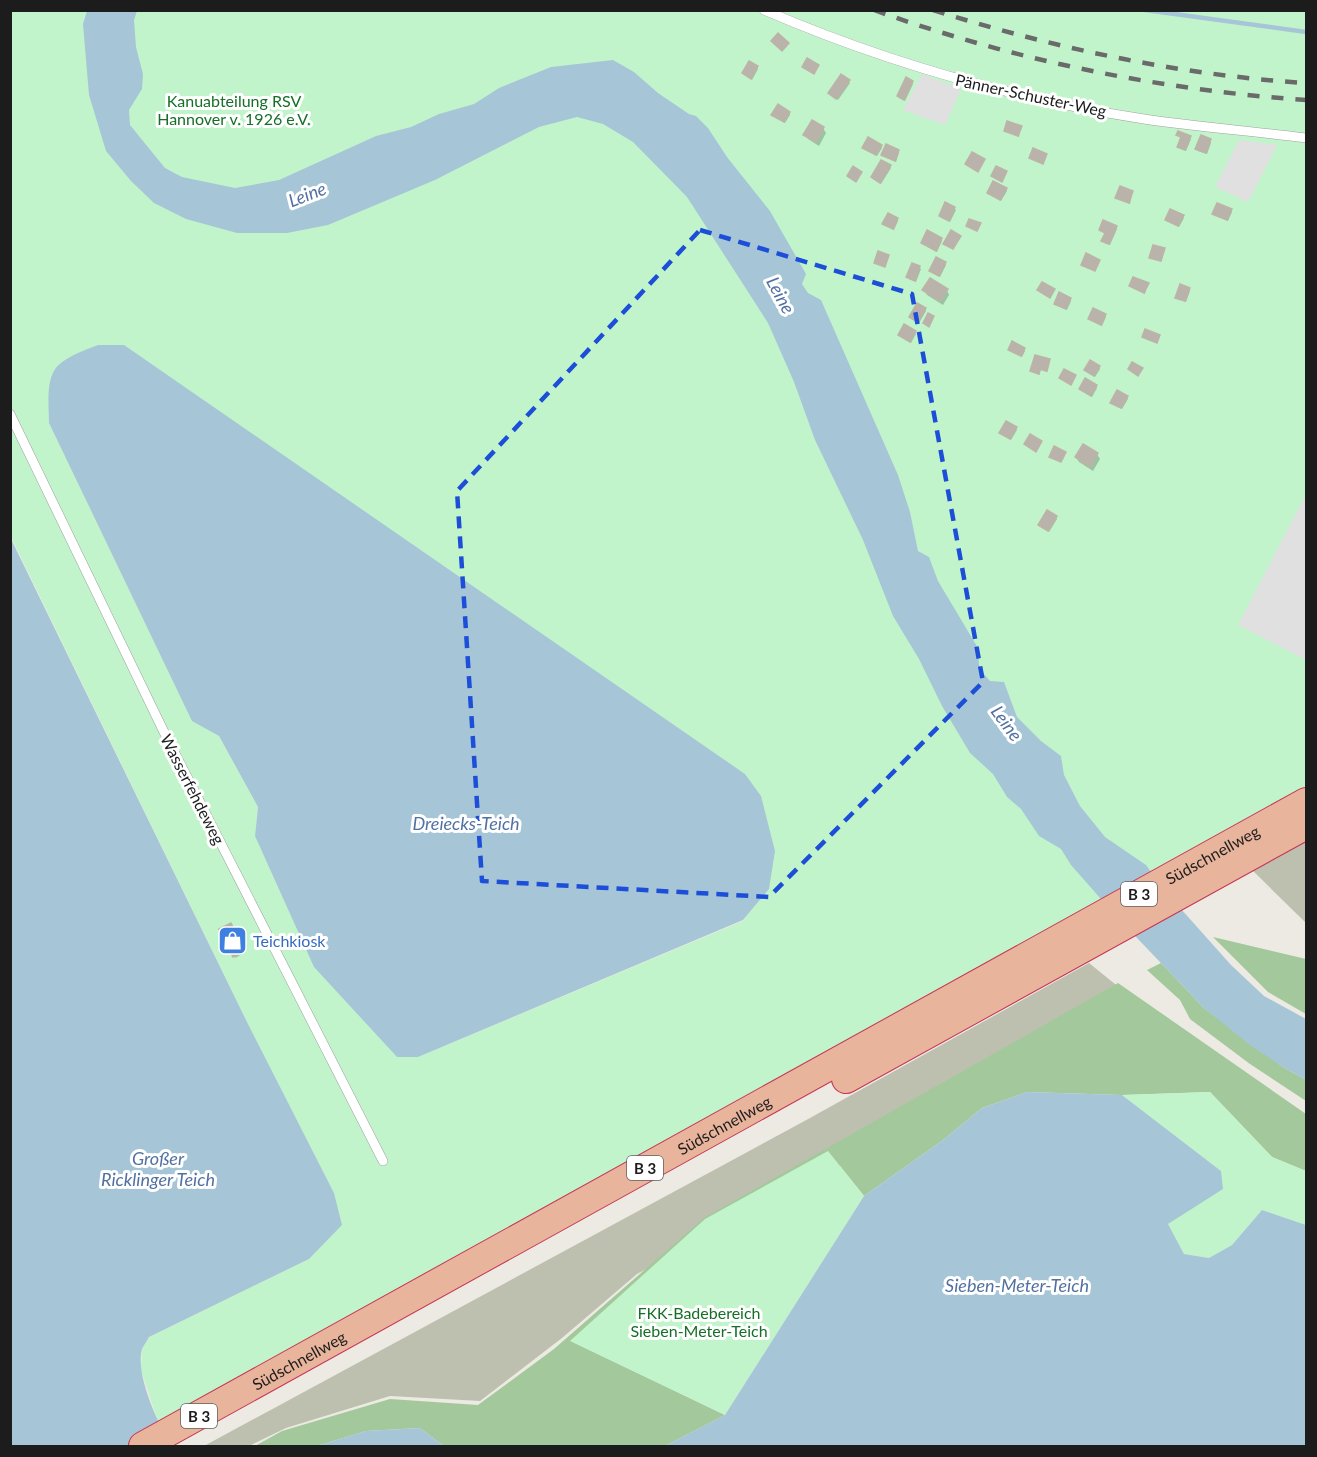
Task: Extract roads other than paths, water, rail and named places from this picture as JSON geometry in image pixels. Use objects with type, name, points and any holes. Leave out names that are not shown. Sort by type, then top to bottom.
[{"type":"highway","name":"Südschnellweg","points":[[143,1446],[259,1392],[1251,844],[1306,802]]},
{"type":"highway","name":"Südschnellweg","points":[[1251,844],[1306,825]]},
{"type":"highway","name":"Südschnellweg","points":[[176,1446],[259,1392]]},
{"type":"lane","name":"Pänner-Schuster-Weg","points":[[765,10],[797,25],[957,78],[1056,102],[1209,129],[1306,138]]},
{"type":"lane","name":"Wasserfehdeweg","points":[[10,414],[163,729],[383,1161]]},
{"type":"water","name":"Leine","points":[[87,11],[137,11],[134,20],[136,47],[143,74],[142,89],[129,110],[130,125],[165,168],[182,177],[235,188],[279,180],[376,136],[411,127],[439,114],[474,104],[499,88],[551,67],[613,60],[634,72],[658,93],[689,114],[696,116],[708,128],[727,157],[770,211],[806,274],[802,284],[808,293],[821,300],[898,475],[910,512],[918,551],[929,557],[938,581],[978,648],[979,665],[984,674],[990,681],[1004,682],[1017,717],[1041,741],[1061,756],[1064,775],[1080,806],[1105,837],[1146,865],[1165,891],[1231,965],[1264,996],[1306,1019],[1306,1080],[1250,1045],[1204,1008],[1115,915],[1071,865],[1061,849],[1039,836],[1021,809],[1007,797],[993,774],[970,753],[893,616],[863,540],[815,440],[794,382],[768,323],[687,197],[633,142],[603,124],[577,117],[539,127],[435,180],[328,225],[287,233],[237,233],[186,219],[154,203],[131,181],[106,151],[89,95],[83,24]]},
{"type":"water","name":"Dreiecks-Teich","points":[[98,345],[124,345],[745,774],[761,796],[775,851],[769,889],[743,920],[418,1057],[397,1057],[314,967],[255,836],[258,807],[219,736],[192,721],[49,423],[49,389],[51,376],[57,366],[68,358]]},
{"type":"water","name":"Großer Ricklinger Teich","points":[[10,537],[247,1022],[334,1193],[342,1225],[309,1259],[149,1337],[142,1349],[142,1372],[154,1412],[171,1446],[11,1446]]},
{"type":"water","name":"Sieben-Meter-Teich","points":[[1027,1092],[1122,1095],[1221,1171],[1223,1189],[1168,1224],[1184,1254],[1209,1258],[1232,1245],[1262,1210],[1306,1225],[1306,1446],[665,1446],[725,1415],[864,1196],[943,1140],[982,1108]]},
{"type":"water","points":[[420,1428],[444,1446],[317,1446],[366,1431]]},
{"type":"waterway","points":[[1145,10],[1306,32]]},
{"type":"railway","points":[[874,10],[980,44],[1087,70],[1196,89],[1306,100]]},
{"type":"railway","points":[[933,10],[1024,36],[1117,58],[1211,74],[1306,83]]},
{"type":"place","name":"Teichkiosk","points":[[232,940]]},
{"type":"park label","name":"Kanuabteilung RSV Hannover v. 1926 e.V.","points":[[234,109]]},
{"type":"park label","name":"FKK-Badebereich Sieben-Meter-Teich","points":[[699,1321]]}]
